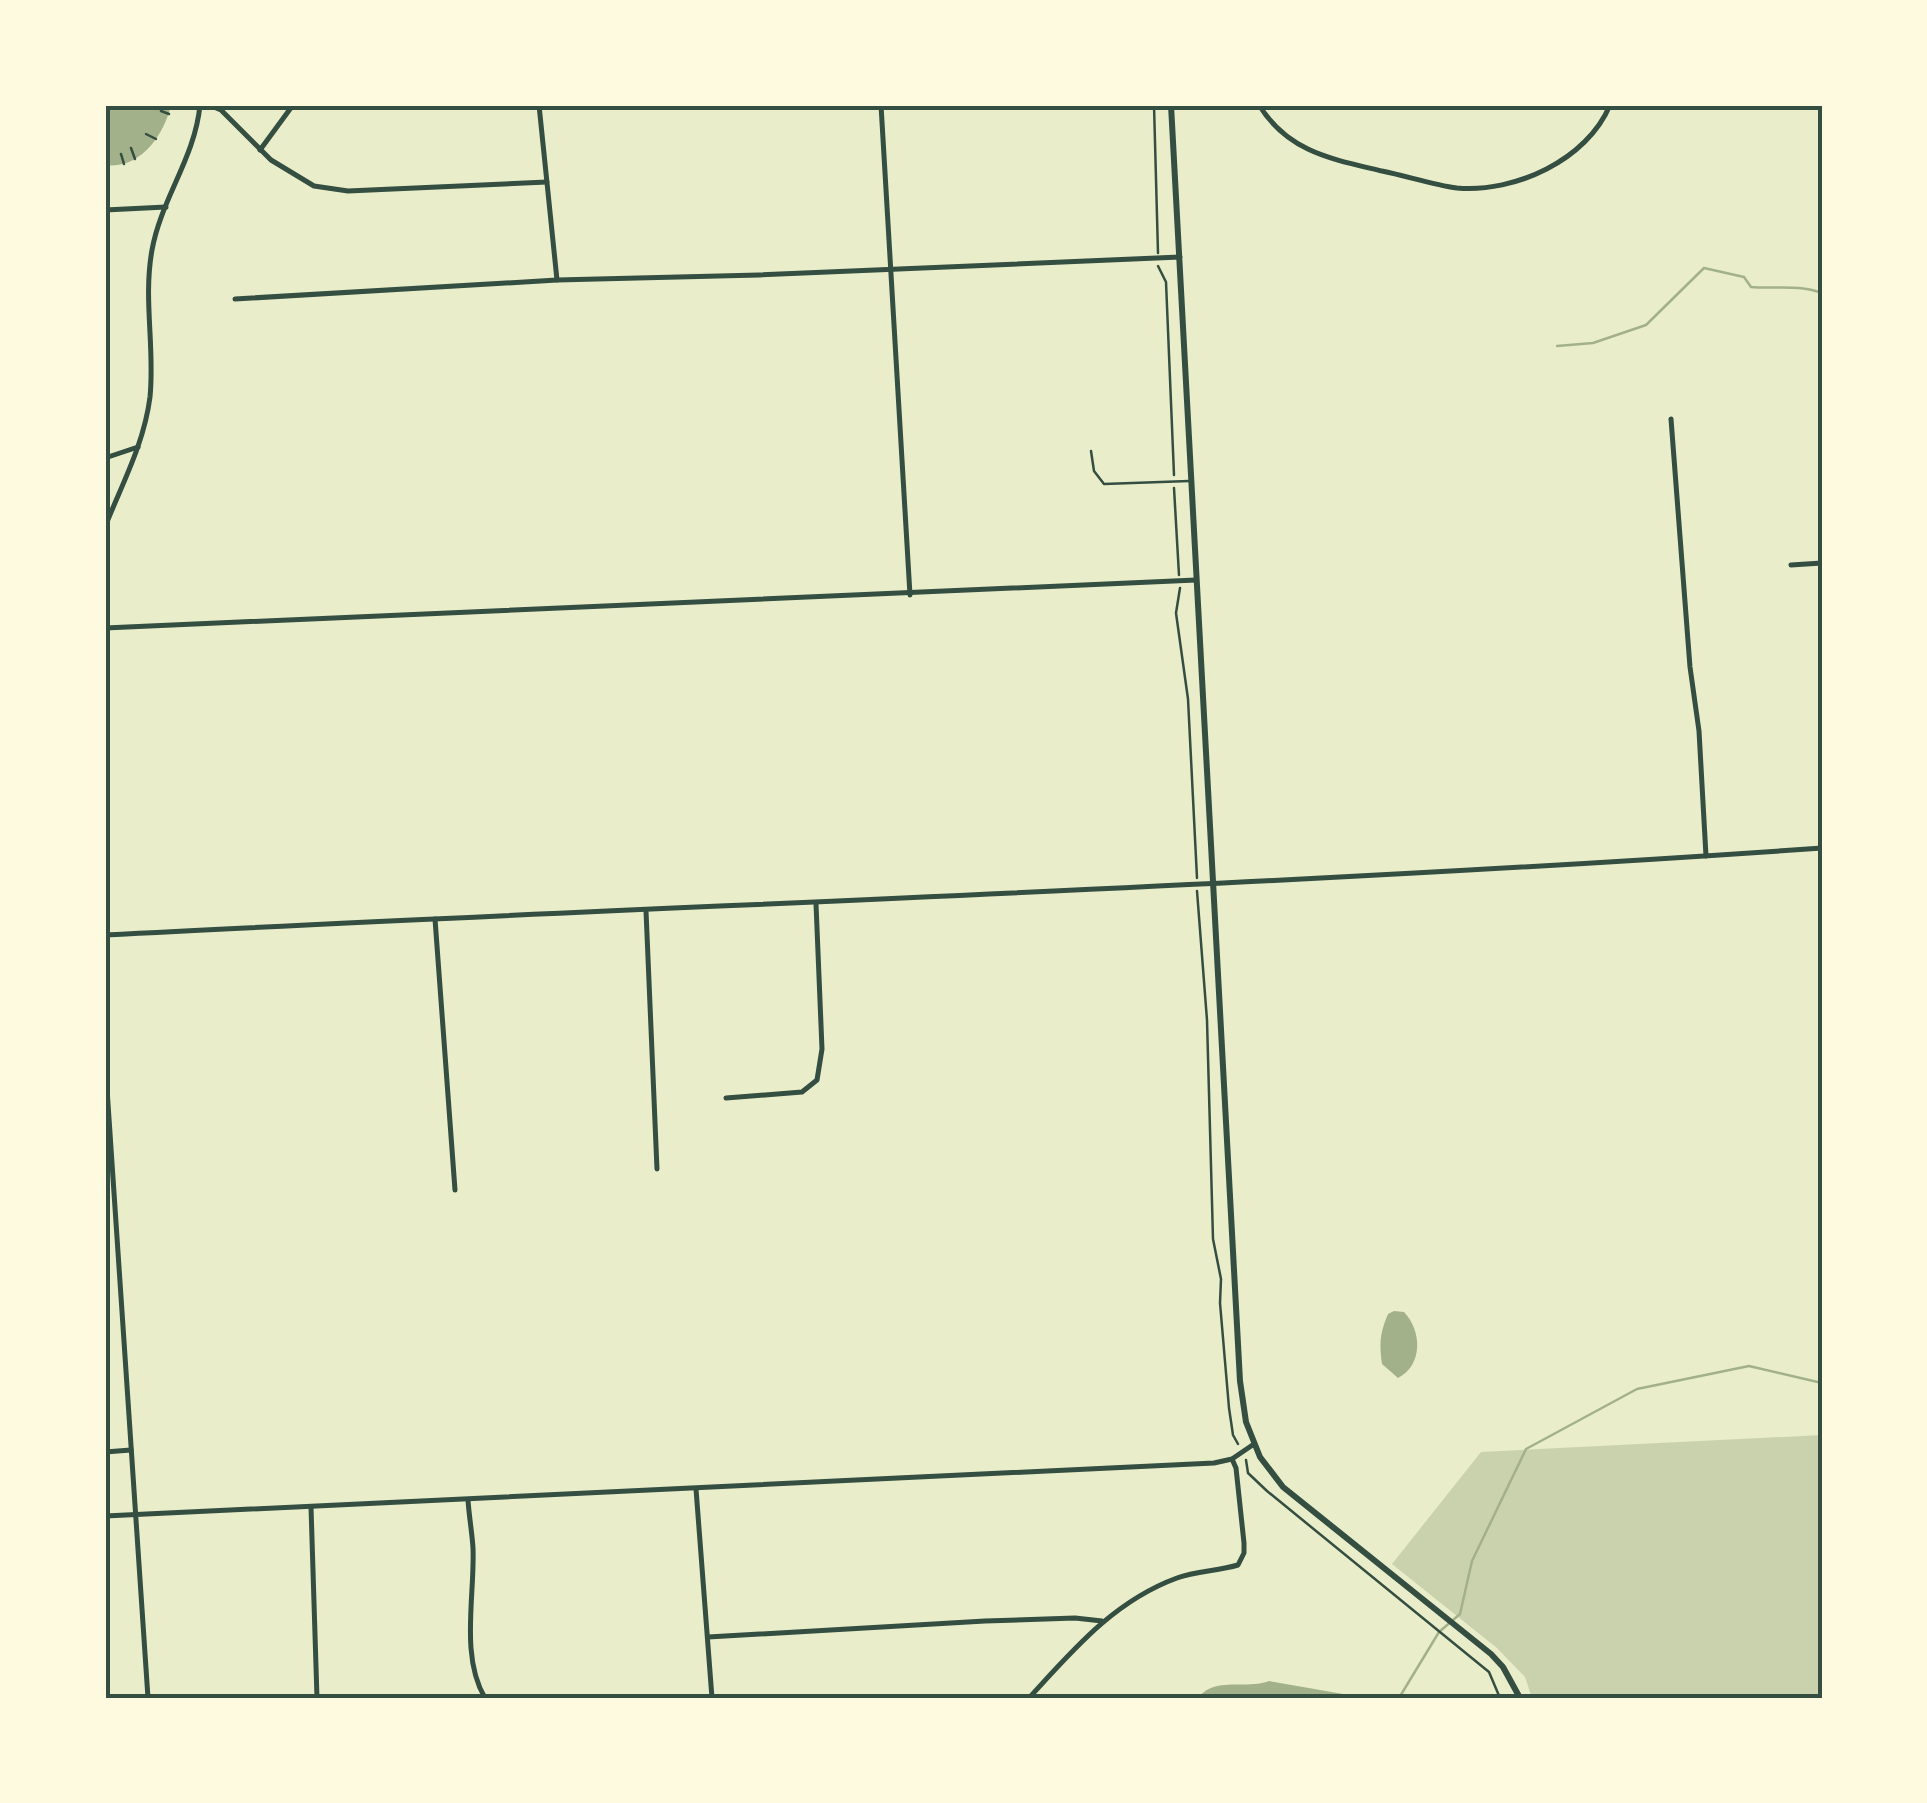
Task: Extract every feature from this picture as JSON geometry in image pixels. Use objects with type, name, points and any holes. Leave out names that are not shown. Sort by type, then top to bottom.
[{"type":"main road","points":[[1171,105],[1239,1365],[1246,1422],[1260,1457],[1299,1504],[1490,1654],[1503,1667],[1520,1698]]},
{"type":"street","points":[[105,528],[138,447],[150,393],[151,254],[198,130],[200,105]]},
{"type":"street","points":[[209,105],[221,110],[260,150],[295,177],[314,186],[348,191],[547,182]]},
{"type":"street","points":[[260,150],[294,105]]},
{"type":"street","points":[[540,105],[558,280]]},
{"type":"street","points":[[880,105],[910,595]]},
{"type":"street","points":[[1259,105],[1280,134],[1292,142],[1338,161],[1457,188],[1506,183],[1550,167],[1593,134],[1610,105]]},
{"type":"street","points":[[105,210],[166,207]]},
{"type":"street","points":[[234,298],[558,280],[1180,258]]},
{"type":"street","points":[[1671,419],[1690,667],[1699,731],[1706,856]]},
{"type":"street","points":[[105,458],[138,447]]},
{"type":"street","points":[[1791,564],[1822,564]]},
{"type":"street","points":[[105,628],[1196,580]]},
{"type":"street","points":[[105,934],[1197,886],[1822,848]]},
{"type":"street","points":[[726,1098],[802,1092],[817,1080],[822,1031],[816,904]]},
{"type":"street","points":[[646,911],[657,1168]]},
{"type":"street","points":[[435,918],[455,1190]]},
{"type":"street","points":[[105,1059],[148,1698]]},
{"type":"street","points":[[105,1217],[116,1217]]},
{"type":"street","points":[[105,1516],[1214,1463],[1243,1453],[1254,1444]]},
{"type":"street","points":[[105,1452],[131,1450]]},
{"type":"street","points":[[1029,1698],[1102,1621],[1122,1606],[1178,1578],[1238,1566],[1244,1553],[1232,1458]]},
{"type":"street","points":[[696,1489],[712,1698]]},
{"type":"street","points":[[468,1500],[473,1660],[485,1698]]},
{"type":"street","points":[[311,1508],[317,1698]]},
{"type":"street","points":[[708,1637],[985,1621],[1102,1621]]},
{"type":"lane","points":[[1091,451],[1094,472],[1104,484],[1191,480]]},
{"type":"path","points":[[1154,105],[1158,258],[1166,282],[1180,581],[1176,613],[1188,690],[1207,1020],[1213,1239],[1221,1279],[1233,1434],[1248,1473],[1489,1672],[1500,1698]]},
{"type":"path","points":[[161,111],[169,114]]},
{"type":"path","points":[[146,134],[156,139]]},
{"type":"path","points":[[132,148],[135,159]]},
{"type":"path","points":[[121,154],[124,164]]},
{"type":"shaded area","points":[[105,105],[171,105],[163,128],[148,148],[129,162],[105,165]]},
{"type":"shaded area","points":[[1394,1311],[1404,1312],[1417,1338],[1412,1365],[1398,1378],[1382,1364],[1381,1350],[1385,1321]]},
{"type":"shaded area","points":[[1822,1435],[1822,1698],[1532,1698],[1525,1677],[1497,1648],[1392,1564],[1481,1452]]},
{"type":"shaded area","points":[[1269,1681],[1366,1698],[1190,1698],[1218,1686]]},
{"type":"waterway","points":[[1557,346],[1593,343],[1646,325],[1704,268],[1744,277],[1751,287],[1822,293]]},
{"type":"waterway","points":[[1399,1698],[1439,1632],[1460,1614],[1472,1561],[1526,1449],[1637,1389],[1749,1366],[1822,1383]]}]
